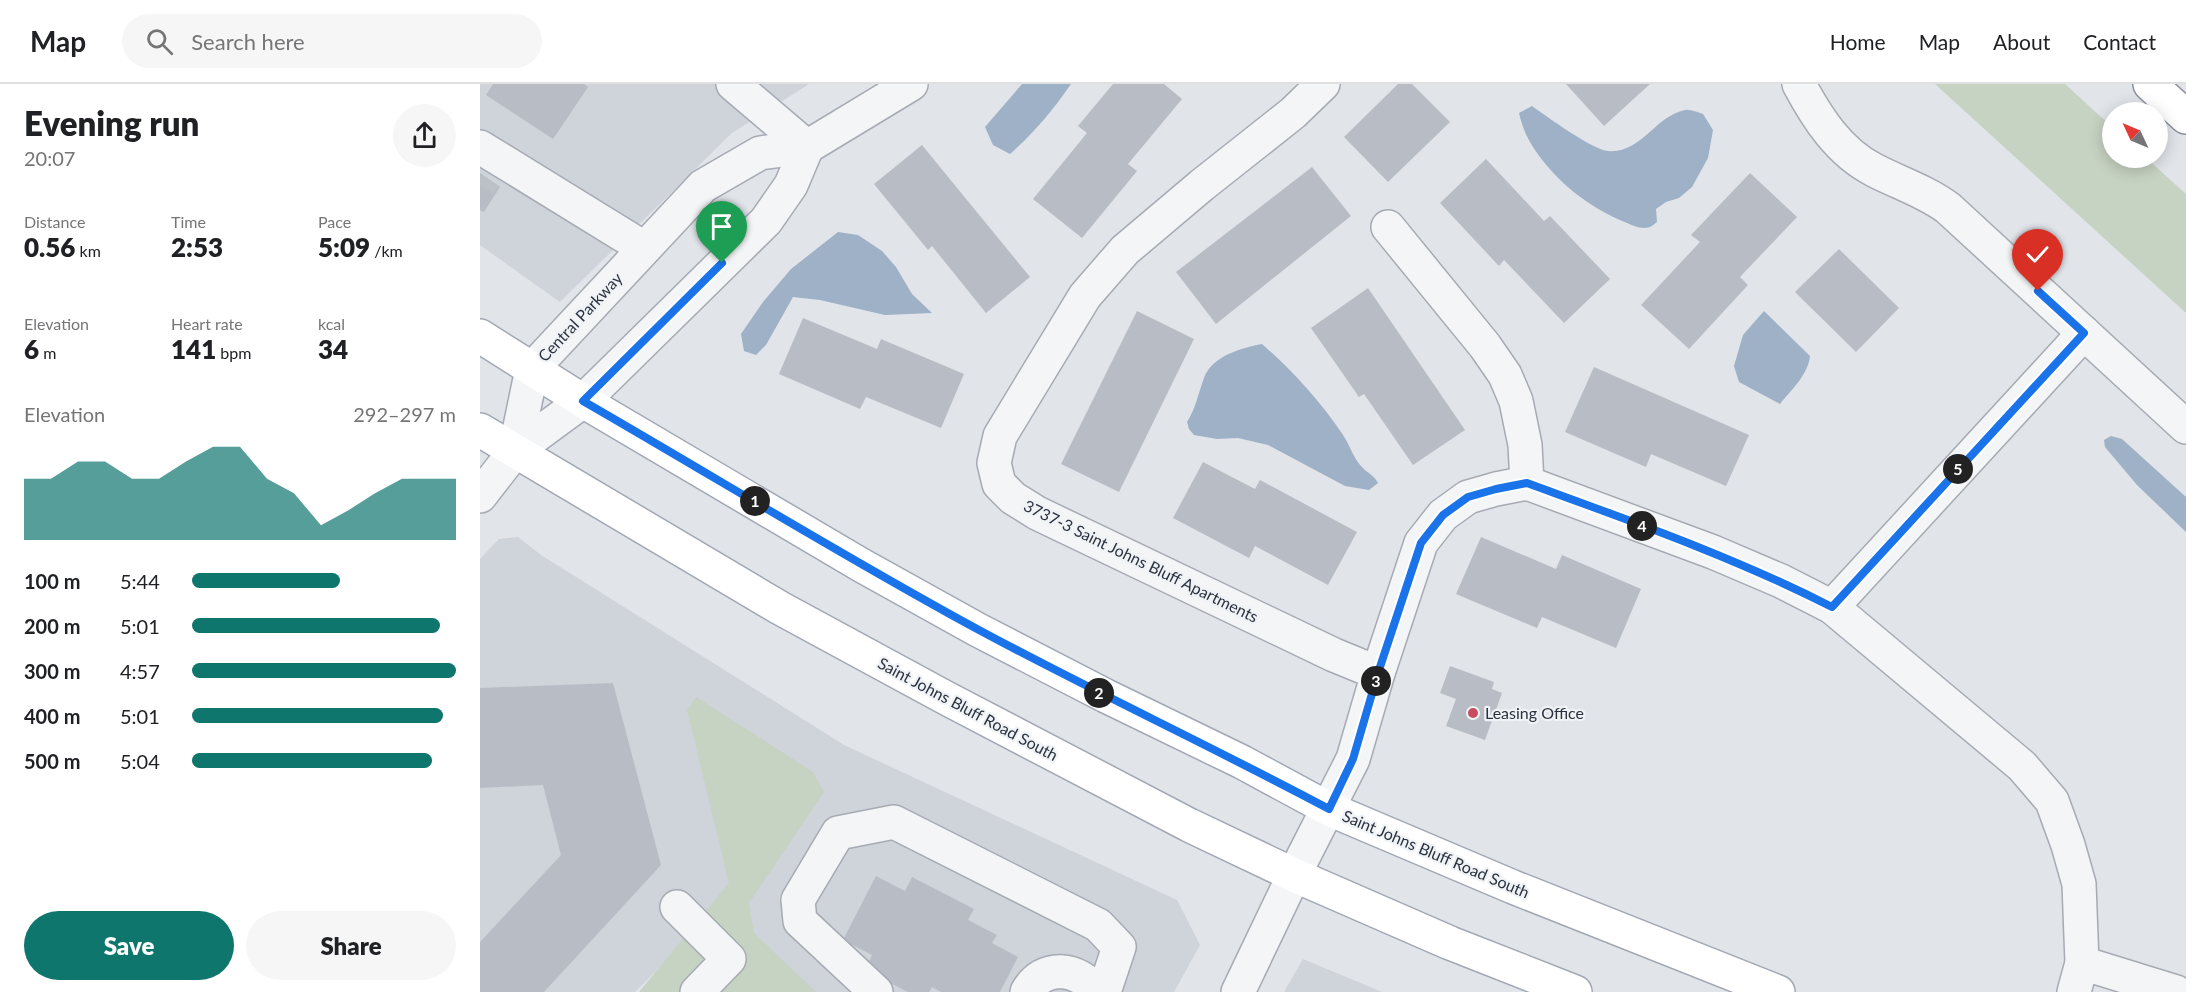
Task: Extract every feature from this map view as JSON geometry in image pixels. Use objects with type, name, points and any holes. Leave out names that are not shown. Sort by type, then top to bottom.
[{"type":"main road","points":[[2151,84],[2186,117]]},
{"type":"main road","name":"Saint Johns Bluff Road South","points":[[480,336],[583,401],[861,565],[978,630],[1242,762],[1329,809],[1513,887],[1778,992]]},
{"type":"main road","name":"Saint Johns Bluff Road South","points":[[480,430],[790,614],[1102,780],[1294,874],[1450,943],[1575,992]]},
{"type":"street","points":[[480,496],[514,451],[583,401],[765,220],[791,185],[807,147],[733,84]]},
{"type":"street","name":"Central Parkway","points":[[514,451],[532,369],[703,186],[760,153],[807,147],[911,84]]},
{"type":"street","name":"3737-3 Saint Johns Bluff Apartments","points":[[1323,84],[1293,113],[1125,250],[1085,296],[1000,436],[994,463],[999,484],[1013,498],[1037,513],[1334,656],[1378,673]]},
{"type":"street","points":[[1799,84],[1813,111],[1840,145],[1872,170],[1932,196],[1948,208],[2186,427]]},
{"type":"street","points":[[488,161],[644,248]]},
{"type":"street","points":[[1388,227],[1485,346],[1505,375],[1516,401],[1525,445],[1527,483]]},
{"type":"street","points":[[1832,607],[2084,333]]},
{"type":"street","points":[[1238,992],[1294,874],[1353,759],[1378,673],[1421,543],[1443,515],[1468,497],[1527,483],[1713,552],[1781,581],[1832,607],[2022,766],[2052,801],[2068,844],[2079,884],[2078,977],[2176,992]]},
{"type":"street","points":[[876,992],[800,921],[798,900],[838,833],[894,822],[1098,925],[1119,947],[1104,992]]},
{"type":"street","points":[[676,908],[729,959],[697,992]]},
{"type":"street","points":[[1027,992],[1040,976],[1065,971],[1083,978],[1096,992]]},
{"type":"shaded area","points":[[480,84],[809,84],[732,133],[560,302],[480,245]]},
{"type":"shaded area","points":[[518,537],[541,555],[844,745],[1177,900],[1200,945],[1174,992],[796,992],[712,915],[635,992],[480,992],[480,559],[499,539]]},
{"type":"shaded area","points":[[1303,959],[1382,992],[1284,992]]},
{"type":"green space","points":[[1935,84],[2065,84],[2102,118],[2102,168],[2157,168],[2186,194],[2186,313]]},
{"type":"green space","points":[[696,697],[813,772],[824,792],[749,903],[754,933],[816,992],[639,992],[729,883],[687,710]]},
{"type":"water","points":[[1022,84],[1071,84],[1043,121],[1010,154],[993,145],[985,127]]},
{"type":"water","points":[[1532,106],[1581,139],[1608,151],[1630,147],[1674,114],[1685,110],[1694,111],[1703,114],[1713,130],[1708,158],[1692,187],[1679,198],[1666,202],[1656,209],[1657,222],[1644,228],[1637,227],[1599,210],[1574,192],[1552,171],[1533,147],[1521,122],[1519,113]]},
{"type":"water","points":[[838,232],[858,235],[882,251],[896,267],[912,294],[932,313],[885,315],[820,300],[793,297],[766,345],[756,355],[744,351],[741,334],[763,302],[791,269]]},
{"type":"water","points":[[1764,311],[1810,356],[1803,376],[1780,404],[1739,382],[1734,366],[1743,335]]},
{"type":"water","points":[[1262,344],[1316,399],[1343,435],[1359,463],[1378,483],[1369,490],[1345,486],[1268,445],[1238,438],[1217,439],[1194,435],[1187,422],[1208,370],[1228,354]]},
{"type":"water","points":[[2111,436],[2122,439],[2186,497],[2186,532],[2137,485],[2105,447],[2104,440]]},
{"type":"building","points":[[493,84],[584,84],[588,87],[553,139],[486,95]]},
{"type":"building","points":[[1113,84],[1164,84],[1182,99],[1128,164],[1137,171],[1082,238],[1033,199],[1087,133],[1078,126]]},
{"type":"building","points":[[1398,84],[1412,84],[1450,122],[1388,182],[1344,137]]},
{"type":"building","points":[[1566,84],[1650,84],[1604,126]]},
{"type":"building","points":[[922,145],[1030,277],[986,313],[932,246],[928,250],[874,184]]},
{"type":"building","points":[[1486,159],[1544,221],[1550,216],[1610,279],[1564,323],[1504,260],[1499,266],[1440,203]]},
{"type":"building","points":[[1312,167],[1351,216],[1216,324],[1176,272]]},
{"type":"building","points":[[480,173],[500,187],[484,212],[480,210]]},
{"type":"building","points":[[1750,173],[1797,217],[1740,277],[1748,285],[1689,349],[1641,305],[1700,242],[1691,235]]},
{"type":"building","points":[[1839,249],[1899,308],[1856,352],[1795,292]]},
{"type":"building","points":[[1368,288],[1465,430],[1413,465],[1364,394],[1359,397],[1311,328]]},
{"type":"building","points":[[1137,311],[1194,339],[1119,492],[1061,464]]},
{"type":"building","points":[[803,318],[877,349],[881,339],[964,374],[941,428],[866,397],[860,409],[779,374]]},
{"type":"building","points":[[1594,367],[1749,435],[1726,486],[1651,454],[1646,467],[1565,432]]},
{"type":"building","points":[[1203,462],[1255,489],[1260,480],[1357,532],[1328,585],[1255,546],[1249,558],[1173,518]]},
{"type":"building","points":[[1481,537],[1556,569],[1562,555],[1641,589],[1616,648],[1542,617],[1537,628],[1456,594]]},
{"type":"building","name":"Leasing Office","points":[[1450,666],[1494,682],[1492,689],[1502,693],[1485,740],[1446,726],[1456,699],[1440,693]]},
{"type":"building","points":[[613,683],[661,865],[544,992],[480,992],[480,942],[561,855],[543,785],[480,788],[480,688]]},
{"type":"building","points":[[876,876],[905,891],[912,877],[974,909],[968,920],[997,935],[992,943],[1018,957],[1000,992],[941,992],[932,987],[929,992],[908,992],[865,970],[872,955],[843,940]]},
{"type":"tunnel","points":[[480,185],[485,177]]},
{"type":"place","name":"Leasing Office","points":[[1473,713]]},
{"type":"route","points":[[722,263],[583,401],[861,565],[978,630],[1242,762],[1329,809],[1353,759],[1378,673],[1421,543],[1443,515],[1468,497],[1527,483],[1713,552],[1781,581],[1832,607],[2084,333],[2038,291]]}]
